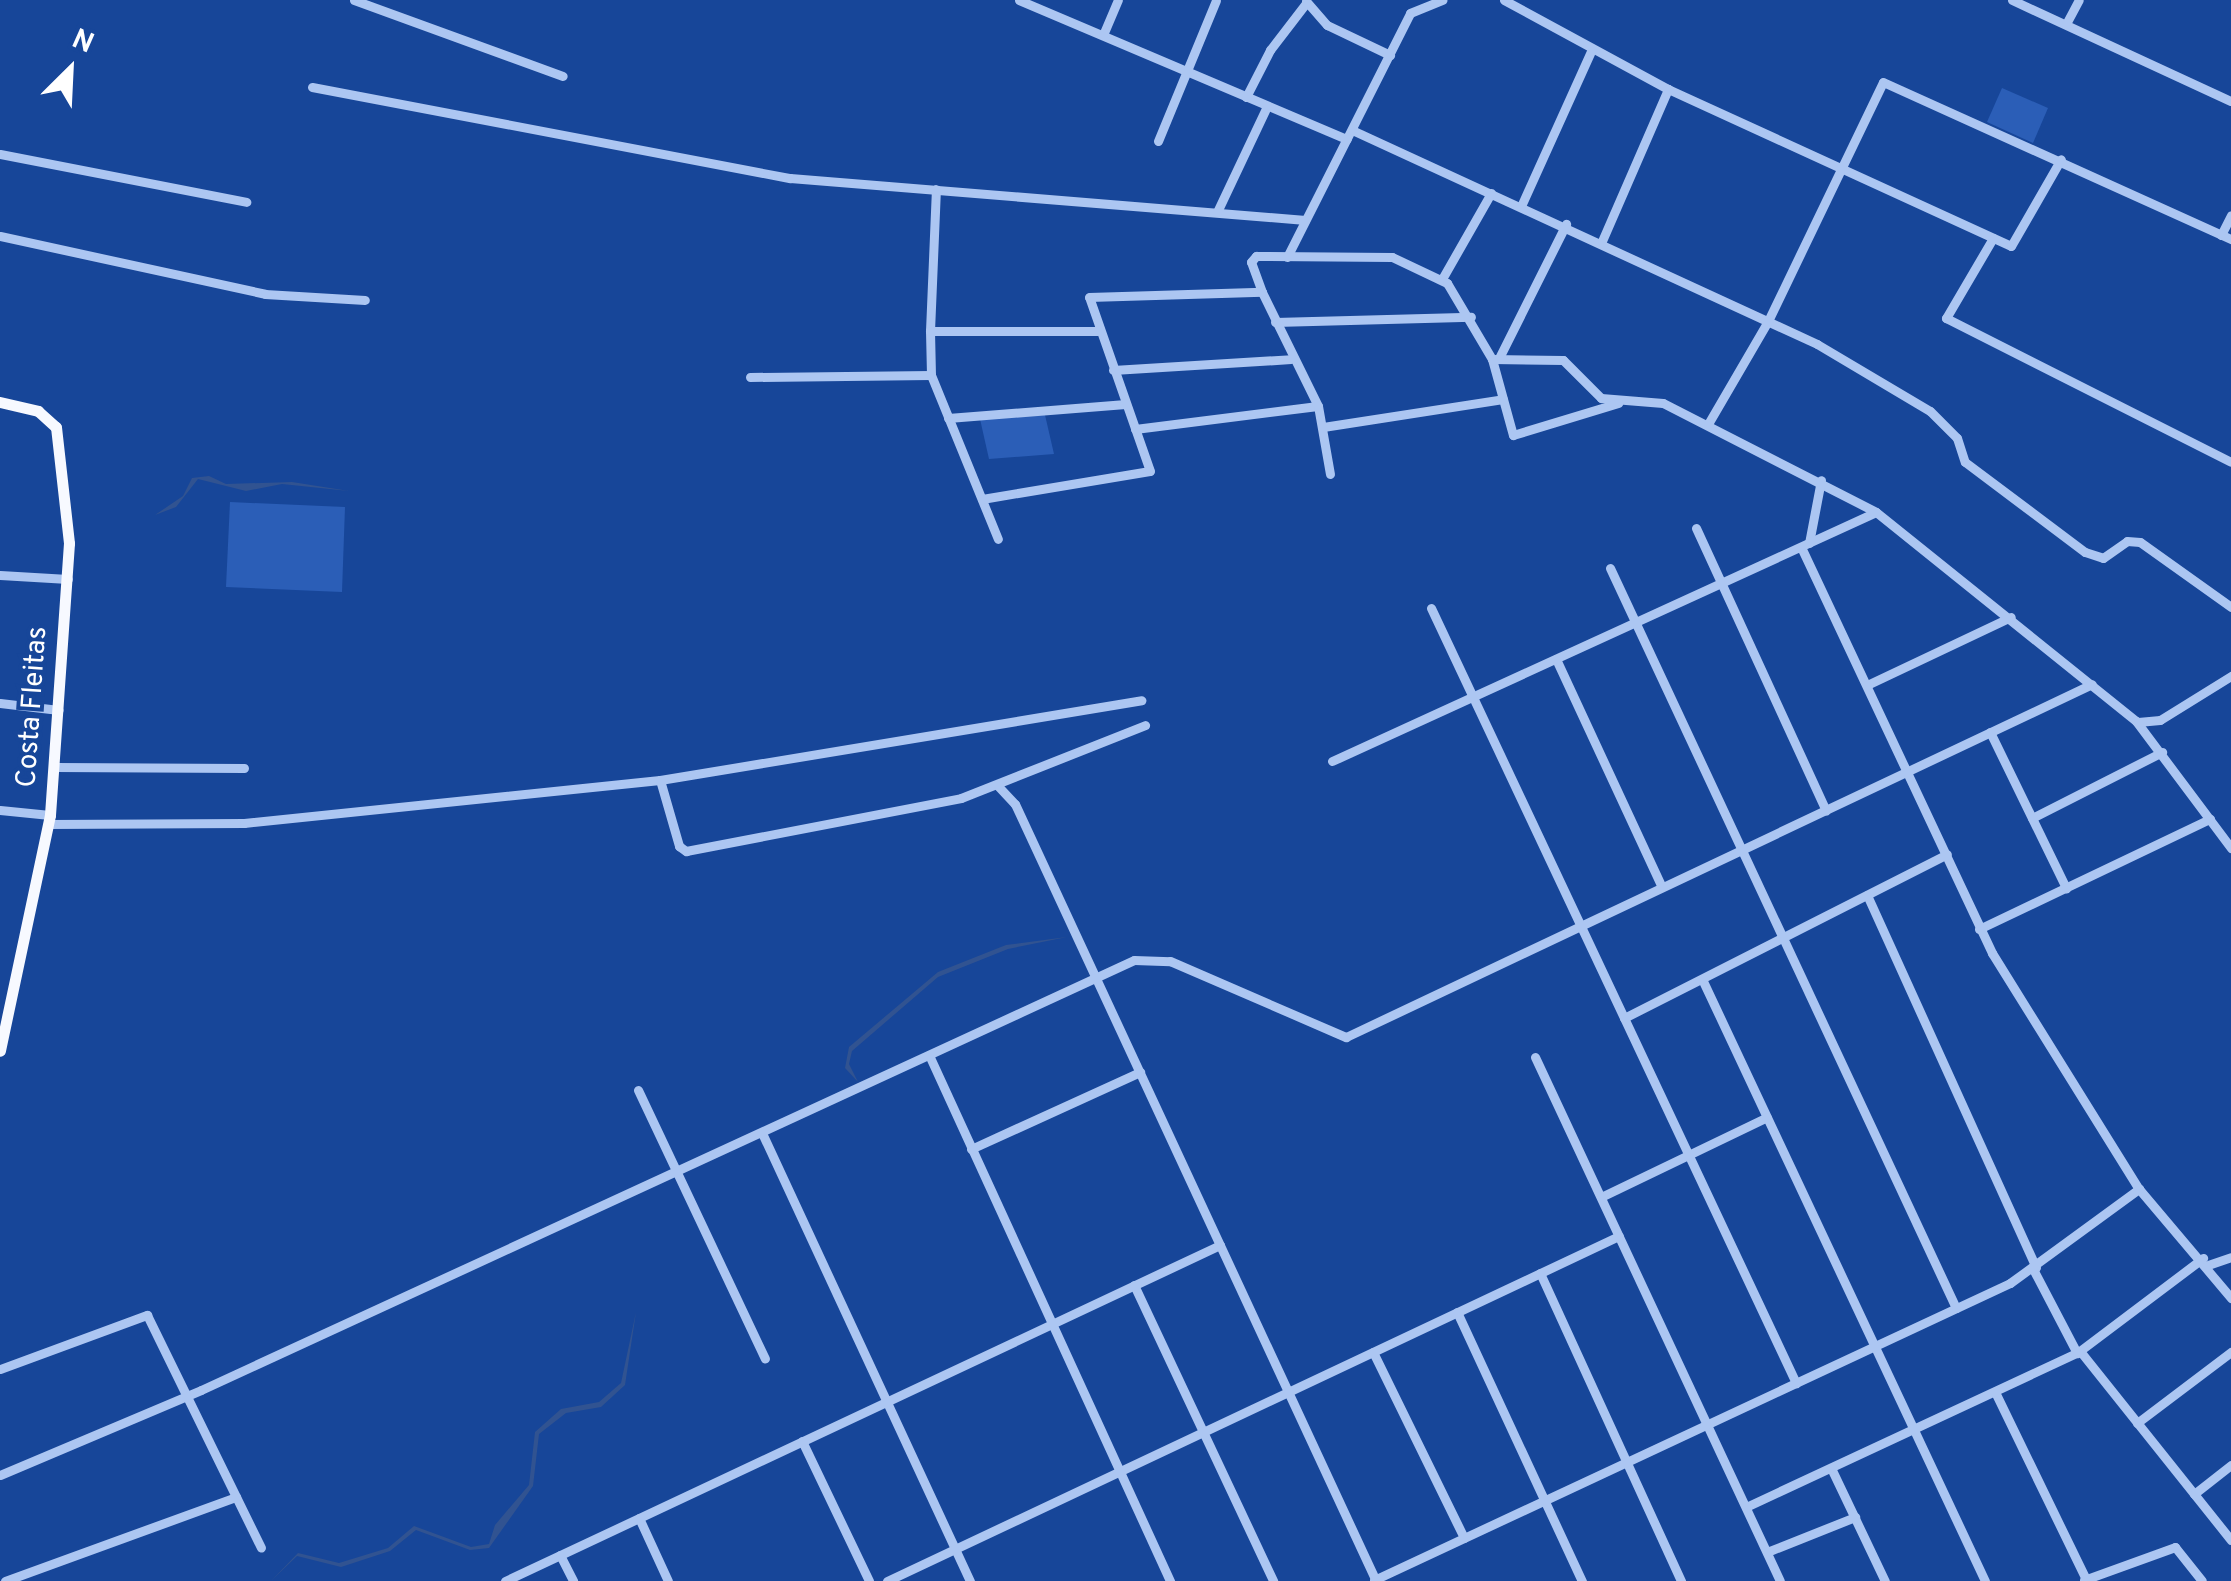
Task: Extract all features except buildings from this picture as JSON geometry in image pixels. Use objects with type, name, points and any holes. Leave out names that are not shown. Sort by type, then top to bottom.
[{"type":"main road","name":"Costa Fleitas","points":[[0,402],[46,415],[56,427],[68,578],[49,819],[0,1051]]},
{"type":"street","points":[[354,0],[563,76]]},
{"type":"street","points":[[1020,0],[1267,106],[1522,204],[1768,321],[1930,411],[1957,438],[1965,462],[2086,552],[2103,558],[2136,541],[2231,606]]},
{"type":"street","points":[[1103,35],[1118,0]]},
{"type":"street","points":[[1158,141],[1216,0]]},
{"type":"street","points":[[1288,257],[1413,9],[1443,0]]},
{"type":"street","points":[[1504,0],[1668,89],[1841,172],[2011,246],[2061,158]]},
{"type":"street","points":[[2012,0],[2231,100]]},
{"type":"street","points":[[2066,24],[2079,0]]},
{"type":"street","points":[[1246,97],[1270,50],[1306,2],[1327,25],[1390,54]]},
{"type":"street","points":[[1522,204],[1591,50]]},
{"type":"street","points":[[1708,424],[1768,321],[1883,82],[2061,158],[2226,237],[2231,214]]},
{"type":"street","points":[[312,87],[790,178],[1305,220]]},
{"type":"street","points":[[1602,242],[1668,89]]},
{"type":"street","points":[[1217,212],[1267,106]]},
{"type":"street","points":[[0,154],[246,202]]},
{"type":"street","points":[[936,189],[931,375],[998,539]]},
{"type":"street","points":[[1442,279],[1490,194]]},
{"type":"street","points":[[1495,358],[1566,224]]},
{"type":"street","points":[[0,236],[265,294],[365,300]]},
{"type":"street","points":[[1993,238],[1946,318],[2231,462]]},
{"type":"street","points":[[1330,474],[1318,406],[1291,359],[1262,292],[1253,258],[1396,258],[1442,279],[1495,358],[1503,399],[1516,435],[1622,401]]},
{"type":"street","points":[[982,499],[1150,471],[1097,331],[1089,297],[1262,292]]},
{"type":"street","points":[[1275,322],[1471,317]]},
{"type":"street","points":[[930,331],[1097,331]]},
{"type":"street","points":[[1495,358],[1556,357],[1570,363],[1595,395],[1622,401],[1657,401],[1820,480],[1876,512],[2136,721],[2231,848]]},
{"type":"street","points":[[1113,370],[1291,359]]},
{"type":"street","points":[[750,378],[931,375]]},
{"type":"street","points":[[1324,428],[1503,399]]},
{"type":"street","points":[[948,418],[1125,404]]},
{"type":"street","points":[[1135,429],[1318,406]]},
{"type":"street","points":[[1820,480],[1805,545],[1979,929],[2139,1188],[2206,1262],[2231,1298]]},
{"type":"street","points":[[1332,761],[1876,512]]},
{"type":"street","points":[[1696,528],[1826,810]]},
{"type":"street","points":[[1610,568],[1956,1308]]},
{"type":"street","points":[[0,576],[68,578]]},
{"type":"street","points":[[1431,608],[1796,1384]]},
{"type":"street","points":[[1867,685],[2011,617]]},
{"type":"street","points":[[1556,658],[1662,887]]},
{"type":"street","points":[[2136,721],[2160,720],[2231,676]]},
{"type":"street","points":[[0,1475],[186,1396],[1134,960],[1170,961],[1346,1037],[2092,684]]},
{"type":"street","points":[[0,810],[49,819],[244,823],[660,780],[1141,700]]},
{"type":"street","points":[[0,703],[59,710]]},
{"type":"street","points":[[660,780],[678,846],[686,851],[998,786],[1145,724]]},
{"type":"street","points":[[1990,732],[2066,888]]},
{"type":"street","points":[[2032,818],[2162,752]]},
{"type":"street","points":[[55,766],[244,768]]},
{"type":"street","points":[[998,786],[1015,804],[1375,1581],[2035,1268],[2139,1188]]},
{"type":"street","points":[[1979,929],[2210,820]]},
{"type":"street","points":[[1624,1018],[1948,854]]},
{"type":"street","points":[[1867,895],[2035,1268],[2078,1352],[2231,1540]]},
{"type":"street","points":[[1702,979],[1986,1581]]},
{"type":"street","points":[[930,1055],[1170,1581]]},
{"type":"street","points":[[1535,1057],[1710,1424],[1780,1581]]},
{"type":"street","points":[[971,1149],[1140,1072]]},
{"type":"street","points":[[638,1090],[765,1359]]},
{"type":"street","points":[[1601,1197],[1767,1117]]},
{"type":"street","points":[[762,1133],[970,1581]]},
{"type":"street","points":[[887,1581],[1619,1236]]},
{"type":"street","points":[[504,1581],[1220,1245]]},
{"type":"street","points":[[1746,1507],[1996,1394],[2078,1352],[2206,1262],[2231,1256]]},
{"type":"street","points":[[1540,1273],[1681,1581]]},
{"type":"street","points":[[1134,1285],[1273,1581]]},
{"type":"street","points":[[1458,1312],[1582,1581]]},
{"type":"street","points":[[0,1369],[147,1315],[261,1548]]},
{"type":"street","points":[[1373,1352],[1464,1538]]},
{"type":"street","points":[[2137,1422],[2231,1352]]},
{"type":"street","points":[[1996,1394],[2084,1580],[2175,1546],[2202,1581]]},
{"type":"street","points":[[802,1441],[868,1581]]},
{"type":"street","points":[[2194,1494],[2231,1466]]},
{"type":"street","points":[[1832,1468],[1885,1581]]},
{"type":"street","points":[[5,1581],[236,1497]]},
{"type":"street","points":[[1767,1552],[1855,1517]]},
{"type":"street","points":[[639,1518],[668,1581]]},
{"type":"street","points":[[560,1555],[573,1581]]},
{"type":"shaded area","points":[[2002,88],[2048,108],[2033,143],[1987,122]]},
{"type":"shaded area","points":[[1045,415],[1054,454],[989,459],[980,419]]},
{"type":"shaded area","points":[[209,476],[226,484],[292,482],[349,491],[282,484],[246,491],[198,479],[176,507],[155,515],[183,496],[192,478]]},
{"type":"shaded area","points":[[230,502],[345,507],[342,592],[226,587]]},
{"type":"shaded area","points":[[1067,937],[1008,949],[938,977],[852,1051],[849,1064],[858,1082],[845,1068],[849,1047],[938,972],[1006,945]]},
{"type":"shaded area","points":[[636,1312],[625,1385],[601,1407],[566,1413],[539,1434],[533,1486],[489,1548],[470,1550],[416,1530],[390,1551],[341,1567],[297,1556],[271,1581],[298,1553],[339,1563],[388,1548],[414,1526],[471,1547],[489,1544],[495,1525],[529,1485],[535,1432],[561,1409],[599,1402],[621,1383]]}]
